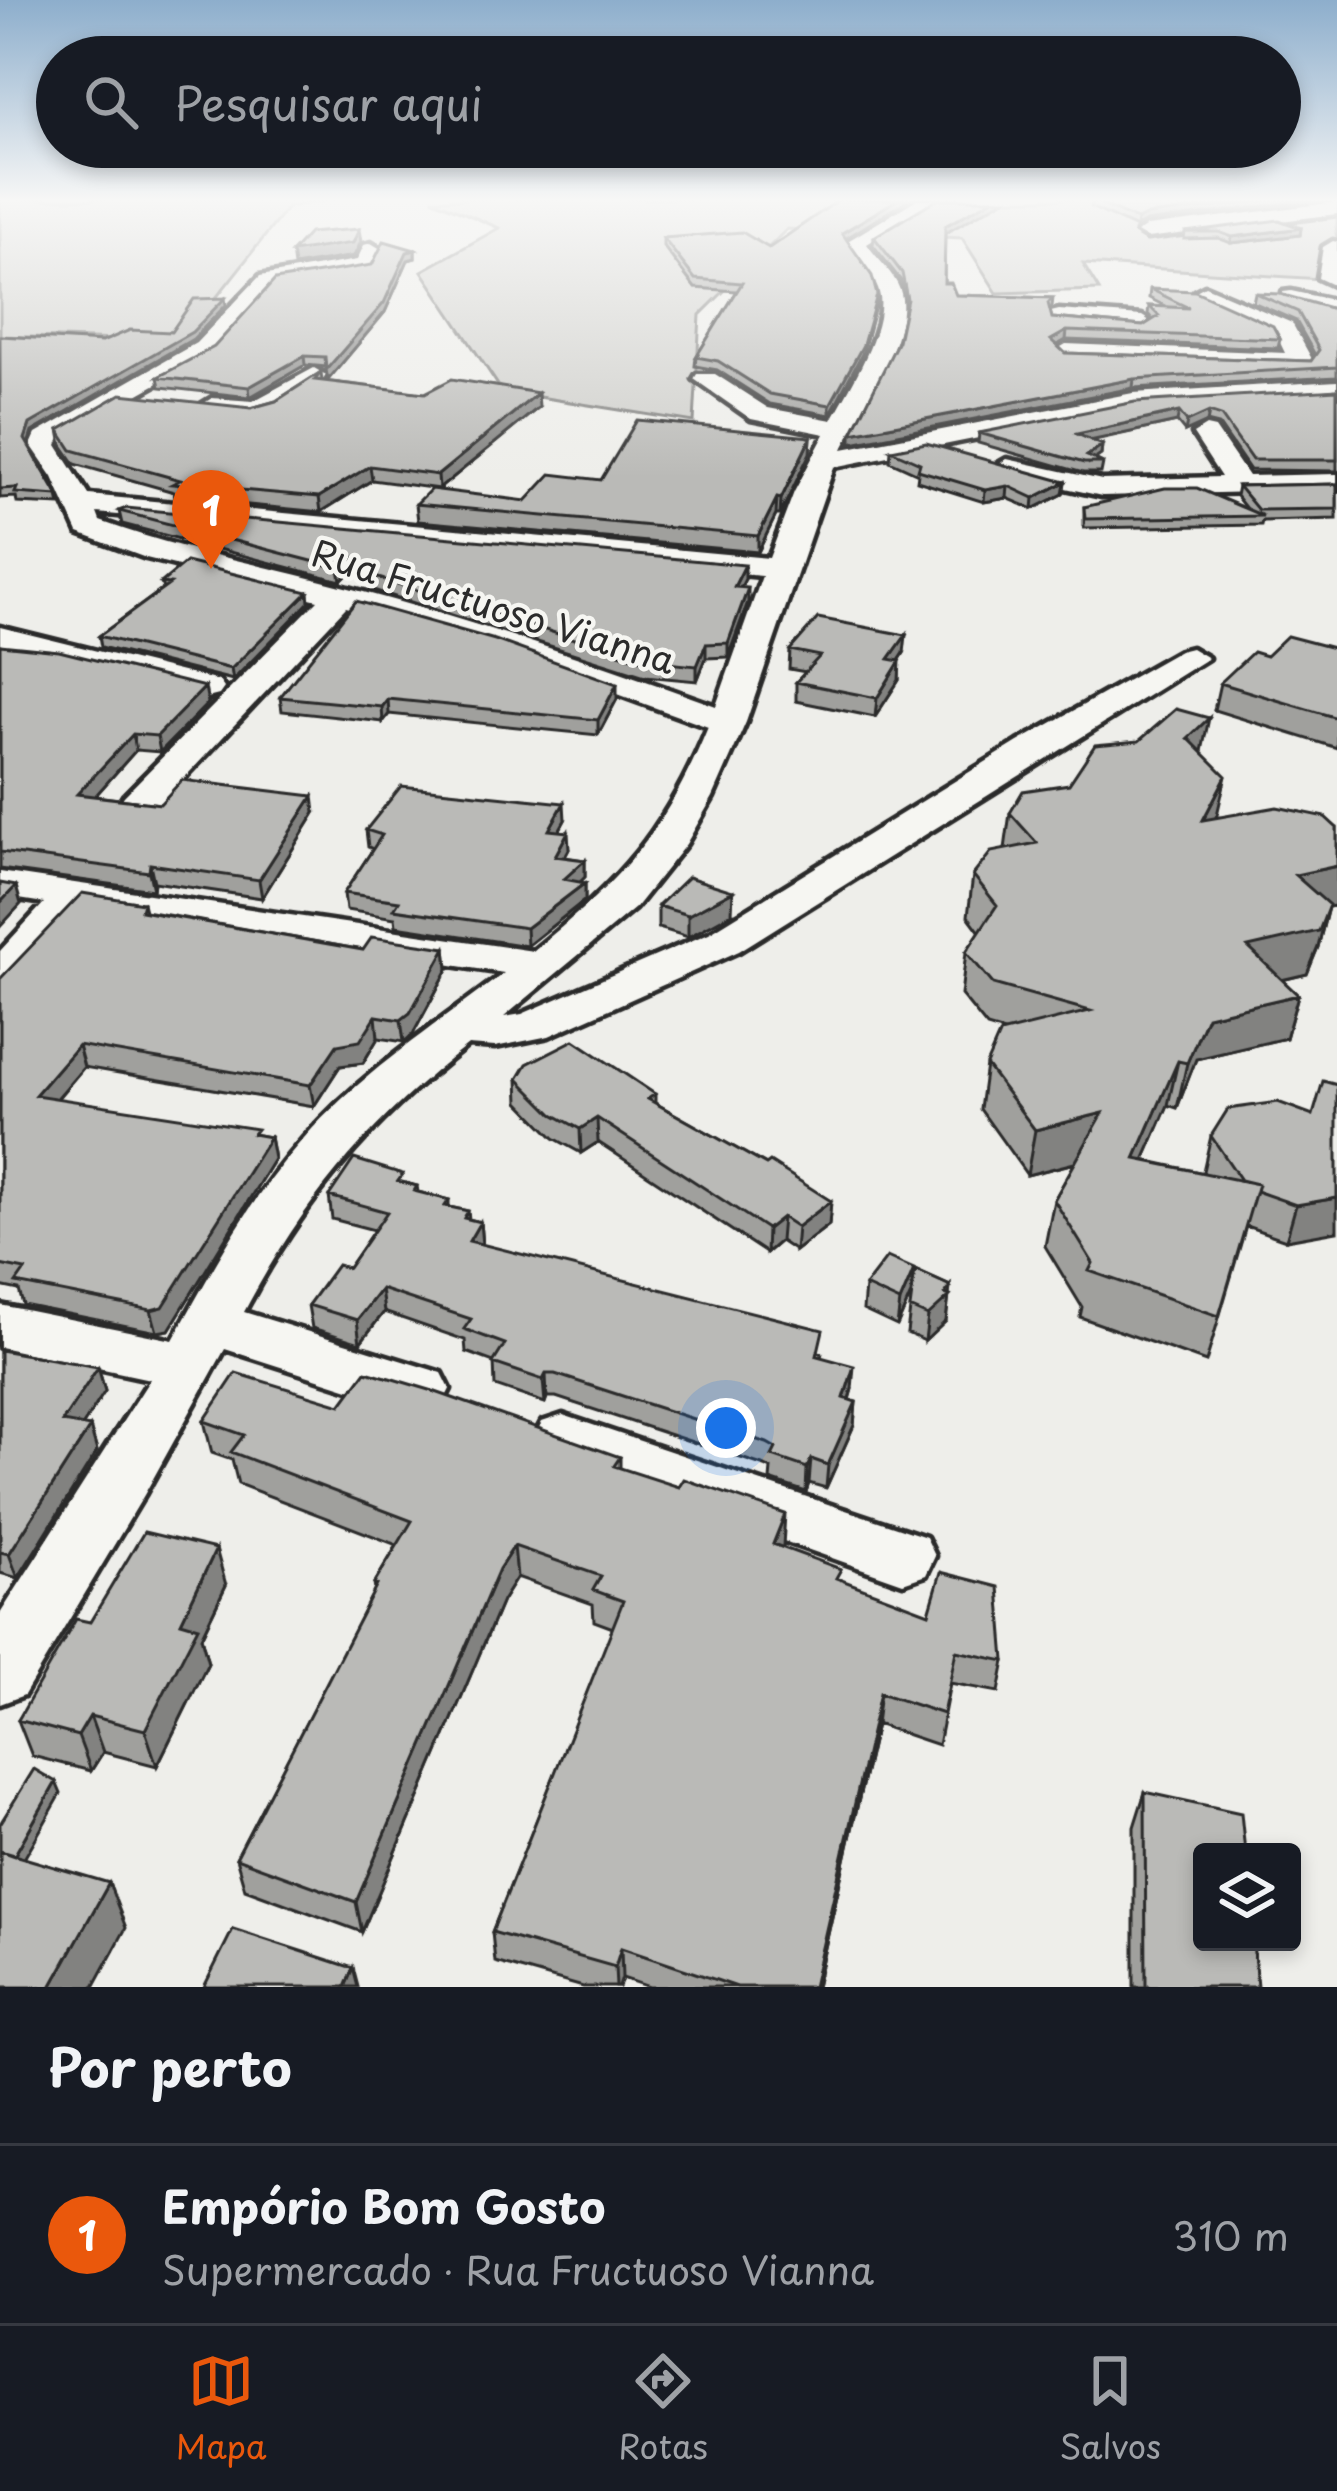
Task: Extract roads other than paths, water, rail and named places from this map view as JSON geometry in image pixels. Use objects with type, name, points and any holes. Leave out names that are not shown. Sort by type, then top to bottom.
[{"type":"street","name":"Rua Fructuoso Vianna","points":[[258,292],[214,341],[45,439],[44,446],[80,503],[88,527],[101,535],[509,643],[728,722]]},
{"type":"street","points":[[0,1673],[292,1188],[333,1135],[458,1030],[544,966],[632,889],[668,842],[728,722],[808,493],[877,354],[893,303],[889,292]]},
{"type":"street","points":[[1066,351],[1300,361],[1284,328],[1205,292]]},
{"type":"street","points":[[1291,297],[1337,308]]},
{"type":"street","points":[[1030,418],[1054,381],[1066,351],[1059,314],[1142,323]]},
{"type":"street","points":[[120,394],[258,409],[314,375]]},
{"type":"street","points":[[706,379],[760,414],[833,445],[923,440],[1149,398],[1337,388]]},
{"type":"street","points":[[1206,434],[1240,484]]},
{"type":"street","points":[[923,440],[1053,481],[1102,488],[1337,482]]},
{"type":"street","points":[[80,503],[783,569]]},
{"type":"street","points":[[138,804],[340,595]]},
{"type":"street","points":[[4,642],[242,697]]},
{"type":"street","points":[[458,1030],[495,1034],[532,1026],[724,942],[1031,750],[1191,658]]},
{"type":"street","points":[[0,884],[544,966]]},
{"type":"street","points":[[0,977],[75,895]]},
{"type":"street","points":[[0,1326],[200,1344],[487,1412],[903,1556]]},
{"type":"place","name":"Empório Bom Gosto","points":[[211,569]]}]
